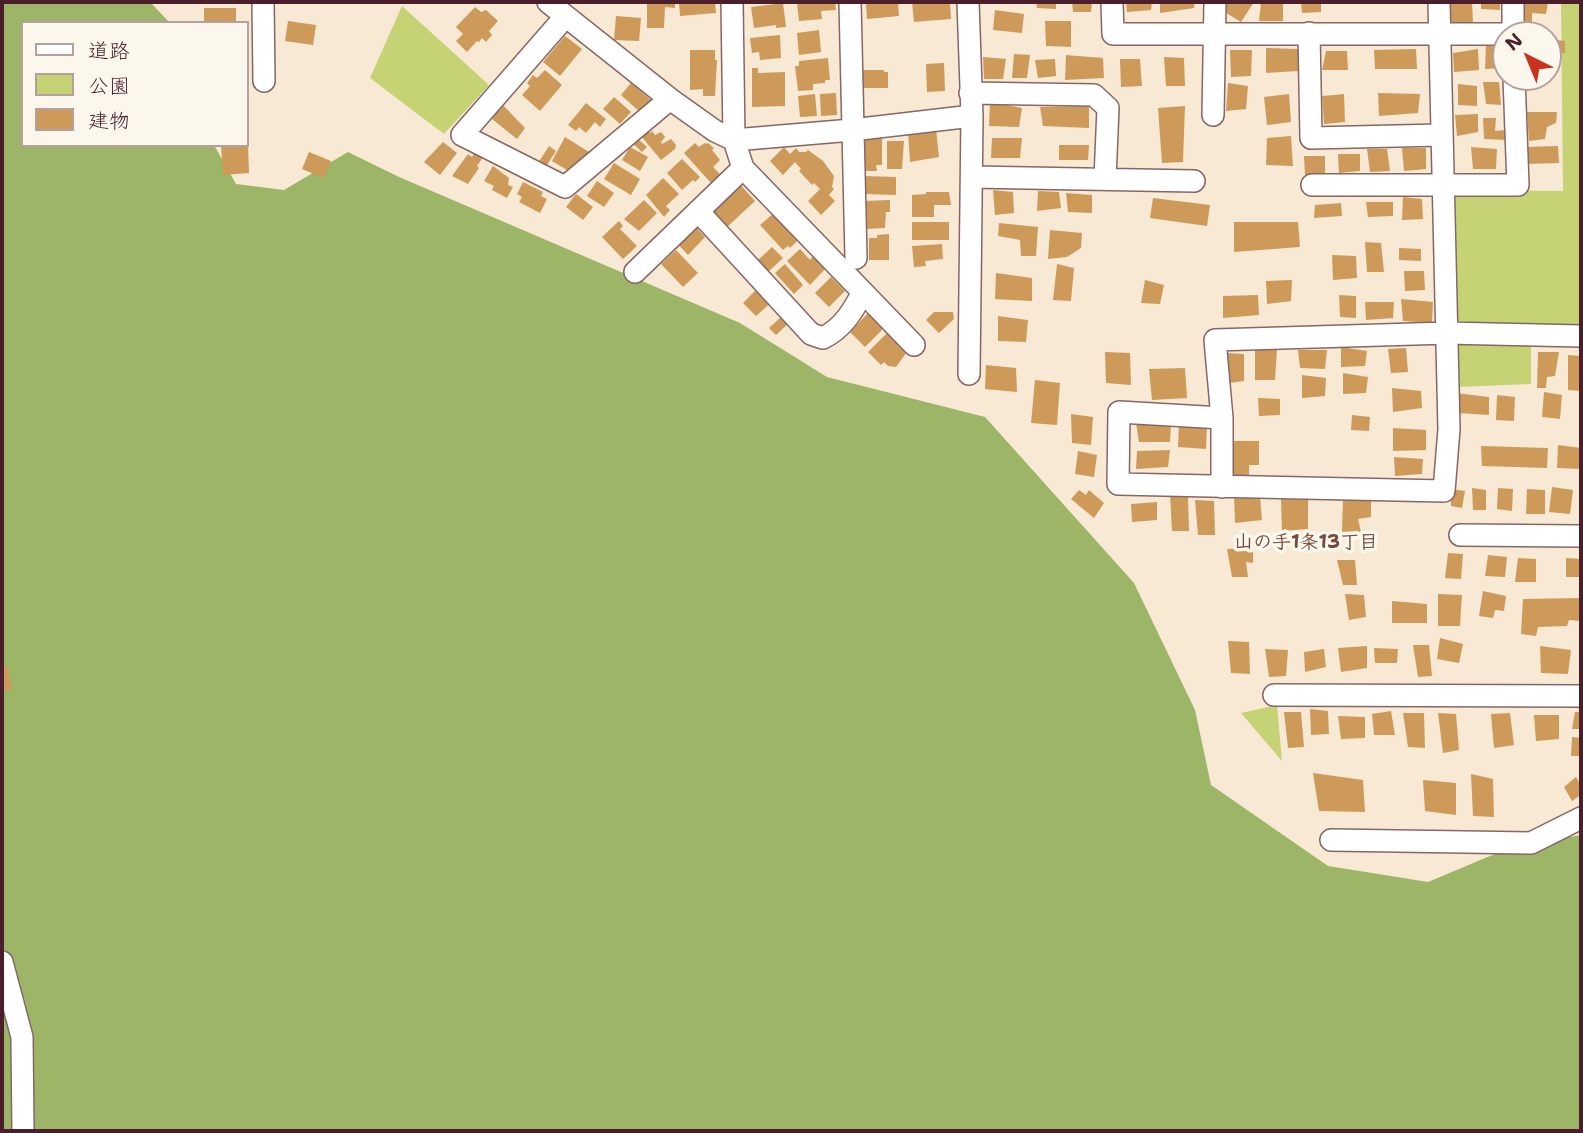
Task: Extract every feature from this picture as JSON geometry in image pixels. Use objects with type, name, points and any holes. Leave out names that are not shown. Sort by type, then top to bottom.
[{"type":"street","points":[[263,2],[264,81]]},
{"type":"street","points":[[732,2],[734,140],[743,168],[914,345]]},
{"type":"street","points":[[850,2],[856,258]]},
{"type":"street","points":[[968,2],[972,116],[969,374]]},
{"type":"street","points":[[1112,2],[1113,34],[1492,34]]},
{"type":"street","points":[[1213,114],[1215,2]]},
{"type":"street","points":[[1222,418],[1119,412],[1118,484],[1444,491],[1449,429],[1438,2]]},
{"type":"street","points":[[1513,2],[1513,21]]},
{"type":"street","points":[[670,99],[565,187],[462,135],[556,7],[670,99],[715,131],[734,140],[972,116]]},
{"type":"street","points":[[1310,33],[1311,138],[1440,135]]},
{"type":"street","points":[[1312,185],[1518,185],[1515,91]]},
{"type":"street","points":[[970,93],[1094,95],[1108,108],[1105,179]]},
{"type":"street","points":[[635,272],[743,168]]},
{"type":"street","points":[[972,177],[1194,181]]},
{"type":"street","points":[[698,211],[811,334],[823,338],[834,332],[851,315],[863,292]]},
{"type":"street","points":[[1222,487],[1222,418],[1215,340],[1447,333],[1581,336]]},
{"type":"street","points":[[1460,535],[1581,536]]},
{"type":"street","points":[[1274,695],[1581,696]]},
{"type":"street","points":[[1331,840],[1531,843],[1581,818]]},
{"type":"street","points":[[2,962],[22,1037],[23,1131]]},
{"type":"green space","points":[[2,2],[150,2],[168,21],[21,21],[21,147],[215,147],[236,184],[284,190],[348,152],[399,177],[740,323],[827,377],[985,417],[1134,583],[1195,710],[1211,785],[1328,866],[1428,882],[1509,848],[1581,835],[1581,1131],[2,1131]]},
{"type":"green space","points":[[1561,2],[1581,2],[1581,329],[1454,328],[1450,190],[1563,191]]},
{"type":"green space","points":[[402,6],[489,85],[444,134],[370,78]]},
{"type":"green space","points":[[1531,342],[1531,384],[1458,387],[1458,347],[1462,343]]},
{"type":"green space","points":[[1277,705],[1282,761],[1241,713]]},
{"type":"building","points":[[647,2],[675,2],[675,8],[665,7],[664,28],[647,28]]},
{"type":"building","points":[[679,2],[715,2],[716,13],[680,16]]},
{"type":"building","points":[[797,2],[835,2],[836,10],[821,11],[822,19],[799,21]]},
{"type":"building","points":[[898,2],[899,16],[867,19],[866,4]]},
{"type":"building","points":[[912,2],[950,2],[951,19],[914,22]]},
{"type":"building","points":[[1036,2],[1056,2],[1056,9],[1037,8]]},
{"type":"building","points":[[1072,2],[1092,2],[1091,12],[1073,12]]},
{"type":"building","points":[[1126,2],[1152,2],[1151,10],[1127,12]]},
{"type":"building","points":[[1160,2],[1195,2],[1194,8],[1160,13]]},
{"type":"building","points":[[1228,2],[1254,2],[1241,22],[1223,11]]},
{"type":"building","points":[[1261,2],[1283,2],[1283,21],[1259,21]]},
{"type":"building","points":[[1301,2],[1321,2],[1321,12],[1302,13]]},
{"type":"building","points":[[1448,2],[1472,2],[1473,23],[1451,23]]},
{"type":"building","points":[[1481,2],[1500,2],[1500,10],[1481,9]]},
{"type":"building","points":[[1525,2],[1548,2],[1546,14],[1532,13],[1532,21],[1524,21]]},
{"type":"building","points":[[783,3],[786,27],[776,28],[776,25],[754,28],[751,7]]},
{"type":"building","points":[[475,7],[481,12],[486,10],[498,21],[489,31],[492,35],[486,42],[482,38],[467,52],[456,41],[463,34],[456,27]]},
{"type":"building","points":[[204,8],[236,8],[236,21],[204,21]]},
{"type":"building","points":[[995,10],[1024,14],[1022,33],[993,30]]},
{"type":"building","points":[[616,16],[641,18],[639,41],[614,40]]},
{"type":"building","points":[[288,21],[316,25],[313,45],[285,41]]},
{"type":"building","points":[[1045,21],[1071,21],[1071,47],[1046,46]]},
{"type":"building","points":[[819,30],[821,52],[799,55],[797,33]]},
{"type":"building","points":[[780,35],[781,58],[760,60],[759,52],[752,53],[750,38]]},
{"type":"building","points":[[565,36],[582,49],[560,76],[543,62]]},
{"type":"building","points":[[1562,41],[1565,41],[1565,53],[1562,53]]},
{"type":"building","points":[[1486,44],[1492,46],[1492,69],[1485,69]]},
{"type":"building","points":[[1266,48],[1298,49],[1298,71],[1266,73]]},
{"type":"building","points":[[1416,49],[1417,69],[1375,69],[1374,50]]},
{"type":"building","points":[[1478,49],[1479,70],[1454,72],[1453,53]]},
{"type":"building","points":[[690,50],[715,50],[715,96],[703,96],[703,89],[690,90]]},
{"type":"building","points":[[1230,50],[1252,50],[1251,76],[1231,77]]},
{"type":"building","points":[[1326,51],[1347,51],[1348,70],[1322,70]]},
{"type":"building","points":[[1014,54],[1030,55],[1027,78],[1012,78]]},
{"type":"building","points":[[1066,55],[1103,58],[1104,78],[1065,80]]},
{"type":"building","points":[[983,57],[1006,59],[1003,79],[984,79]]},
{"type":"building","points":[[1164,57],[1184,58],[1185,86],[1166,86]]},
{"type":"building","points":[[828,58],[830,80],[813,84],[813,90],[798,91],[795,66],[799,66],[799,61]]},
{"type":"building","points":[[1055,59],[1056,76],[1038,78],[1035,60]]},
{"type":"building","points":[[1120,59],[1140,59],[1142,86],[1121,87]]},
{"type":"building","points":[[944,63],[945,91],[927,92],[926,64]]},
{"type":"building","points":[[752,68],[758,68],[758,73],[785,72],[785,106],[752,107]]},
{"type":"building","points":[[545,70],[562,85],[540,111],[522,95],[530,86],[527,83],[533,75],[537,78]]},
{"type":"building","points":[[861,70],[888,72],[888,88],[862,88]]},
{"type":"building","points":[[1483,82],[1492,82],[1492,91],[1500,91],[1501,105],[1486,104]]},
{"type":"building","points":[[631,83],[651,100],[641,113],[621,95]]},
{"type":"building","points":[[1228,83],[1248,86],[1246,109],[1226,111]]},
{"type":"building","points":[[1458,84],[1477,86],[1477,106],[1458,105]]},
{"type":"building","points":[[836,93],[837,115],[821,116],[820,94]]},
{"type":"building","points":[[1378,93],[1420,94],[1418,113],[1379,116]]},
{"type":"building","points":[[815,94],[817,116],[800,117],[798,96]]},
{"type":"building","points":[[1289,94],[1291,122],[1267,125],[1264,97]]},
{"type":"building","points":[[1344,94],[1345,122],[1324,124],[1322,96]]},
{"type":"building","points":[[614,97],[631,112],[620,124],[603,109]]},
{"type":"building","points":[[990,102],[1022,108],[1019,127],[989,126]]},
{"type":"building","points":[[586,103],[606,119],[600,127],[595,122],[586,133],[579,127],[576,131],[568,125]]},
{"type":"building","points":[[502,104],[525,128],[517,139],[492,119]]},
{"type":"building","points":[[1089,106],[1089,128],[1043,126],[1040,107]]},
{"type":"building","points":[[1185,106],[1183,162],[1162,163],[1158,108]]},
{"type":"building","points":[[1527,112],[1557,112],[1556,123],[1547,127],[1545,139],[1529,141]]},
{"type":"building","points":[[1478,114],[1478,132],[1457,136],[1455,115]]},
{"type":"building","points":[[1483,118],[1496,118],[1495,131],[1505,130],[1506,140],[1484,139]]},
{"type":"building","points":[[936,128],[939,157],[910,162],[908,131]]},
{"type":"building","points":[[648,131],[655,135],[661,132],[665,137],[662,144],[671,139],[676,145],[675,149],[661,160],[641,136]]},
{"type":"building","points":[[1291,136],[1293,166],[1266,165],[1267,138]]},
{"type":"building","points":[[565,137],[589,152],[572,173],[552,161]]},
{"type":"building","points":[[637,138],[647,147],[642,152],[632,143]]},
{"type":"building","points":[[865,138],[882,138],[882,165],[876,165],[877,171],[865,171]]},
{"type":"building","points":[[992,138],[1022,138],[1020,158],[991,158]]},
{"type":"building","points":[[887,141],[904,141],[902,169],[887,169]]},
{"type":"building","points":[[443,142],[457,153],[440,175],[424,162]]},
{"type":"building","points":[[695,143],[699,147],[708,143],[720,160],[713,167],[720,174],[711,183],[684,153]]},
{"type":"building","points":[[248,145],[249,173],[223,175],[221,147]]},
{"type":"building","points":[[1059,145],[1089,145],[1088,160],[1059,160]]},
{"type":"building","points":[[549,146],[556,151],[545,168],[538,163]]},
{"type":"building","points":[[1558,146],[1559,163],[1527,164],[1525,147]]},
{"type":"building","points":[[630,147],[648,157],[640,171],[622,160]]},
{"type":"building","points":[[784,147],[790,154],[796,148],[799,152],[808,150],[823,161],[834,176],[834,189],[829,195],[835,201],[821,215],[808,201],[820,189],[814,183],[812,185],[799,171],[801,169],[795,162],[783,175],[770,161]]},
{"type":"building","points":[[1471,147],[1497,149],[1496,169],[1473,169]]},
{"type":"building","points":[[1402,148],[1426,148],[1426,169],[1404,171]]},
{"type":"building","points":[[1367,149],[1387,149],[1390,171],[1370,172]]},
{"type":"building","points":[[309,152],[331,161],[324,178],[302,169]]},
{"type":"building","points":[[475,152],[483,157],[468,184],[452,176],[468,154],[472,157]]},
{"type":"building","points":[[1338,154],[1360,154],[1360,171],[1339,173]]},
{"type":"building","points":[[1304,156],[1325,156],[1325,176],[1305,176]]},
{"type":"building","points":[[682,159],[700,177],[682,190],[667,173]]},
{"type":"building","points":[[614,163],[640,179],[631,195],[604,179]]},
{"type":"building","points":[[493,166],[509,178],[508,185],[513,187],[507,198],[492,190],[494,186],[484,181]]},
{"type":"building","points":[[864,176],[896,177],[896,195],[864,194]]},
{"type":"building","points":[[663,178],[679,194],[666,206],[670,210],[664,217],[646,195]]},
{"type":"building","points":[[597,181],[614,193],[604,207],[587,196]]},
{"type":"building","points":[[737,181],[755,201],[727,227],[713,212],[726,200],[722,195]]},
{"type":"building","points":[[523,182],[543,192],[541,196],[547,199],[540,213],[519,202],[522,197],[517,194]]},
{"type":"building","points":[[993,190],[1013,192],[1014,213],[995,215]]},
{"type":"building","points":[[1038,191],[1059,192],[1061,208],[1037,211]]},
{"type":"building","points":[[949,192],[951,205],[934,205],[934,217],[912,217],[912,195]]},
{"type":"building","points":[[1066,193],[1092,195],[1092,213],[1068,212]]},
{"type":"building","points":[[576,194],[593,207],[583,220],[566,207]]},
{"type":"building","points":[[1403,197],[1422,199],[1423,219],[1402,220]]},
{"type":"building","points":[[1153,198],[1210,205],[1207,226],[1150,218]]},
{"type":"building","points":[[644,200],[657,213],[639,231],[624,219]]},
{"type":"building","points":[[890,200],[890,212],[886,212],[885,228],[867,229],[864,201]]},
{"type":"building","points":[[1366,202],[1393,202],[1393,216],[1368,217]]},
{"type":"building","points":[[1341,203],[1342,216],[1314,218],[1315,205]]},
{"type":"building","points":[[775,212],[799,239],[790,248],[788,246],[783,250],[760,225]]},
{"type":"building","points":[[619,221],[623,226],[620,229],[637,246],[623,259],[602,237]]},
{"type":"building","points":[[912,222],[949,222],[949,240],[912,240]]},
{"type":"building","points":[[1234,222],[1298,222],[1300,247],[1234,252]]},
{"type":"building","points":[[999,223],[1038,227],[1036,256],[1021,256],[1020,240],[998,236]]},
{"type":"building","points":[[693,224],[705,237],[688,255],[675,241]]},
{"type":"building","points":[[1050,230],[1082,233],[1081,248],[1067,257],[1048,259]]},
{"type":"building","points":[[889,234],[889,260],[869,260],[869,238]]},
{"type":"building","points":[[1365,242],[1381,243],[1384,272],[1367,272]]},
{"type":"building","points":[[942,244],[943,259],[925,261],[926,266],[914,267],[912,246]]},
{"type":"building","points":[[772,247],[783,258],[767,273],[757,261]]},
{"type":"building","points":[[1399,248],[1421,249],[1421,261],[1399,260]]},
{"type":"building","points":[[800,249],[810,260],[813,256],[825,269],[810,285],[787,261]]},
{"type":"building","points":[[676,250],[698,273],[683,287],[661,264]]},
{"type":"building","points":[[1332,255],[1356,256],[1357,278],[1333,280]]},
{"type":"building","points":[[785,264],[803,285],[794,294],[775,273]]},
{"type":"building","points":[[1057,264],[1074,268],[1071,301],[1053,300]]},
{"type":"building","points":[[1404,271],[1424,271],[1425,290],[1405,291]]},
{"type":"building","points":[[996,273],[1032,278],[1032,301],[995,299]]},
{"type":"building","points":[[831,277],[845,291],[829,307],[815,293]]},
{"type":"building","points":[[1145,280],[1164,285],[1160,304],[1141,303]]},
{"type":"building","points":[[1292,280],[1291,301],[1267,304],[1266,281]]},
{"type":"building","points":[[760,286],[774,300],[756,316],[743,303]]},
{"type":"building","points":[[1258,295],[1259,315],[1223,318],[1223,296]]},
{"type":"building","points":[[1339,295],[1356,296],[1356,318],[1340,317]]},
{"type":"building","points":[[1401,299],[1433,302],[1432,323],[1403,321]]},
{"type":"building","points":[[1365,302],[1394,302],[1393,318],[1366,320]]},
{"type":"building","points":[[870,311],[886,326],[865,347],[850,332]]},
{"type":"building","points":[[934,312],[953,312],[954,319],[939,333],[926,320]]},
{"type":"building","points":[[783,315],[790,322],[776,335],[769,328]]},
{"type":"building","points":[[998,316],[1028,320],[1026,342],[998,341]]},
{"type":"building","points":[[890,330],[909,349],[896,367],[888,366],[884,362],[881,365],[868,352]]},
{"type":"building","points":[[1341,347],[1367,351],[1365,366],[1341,367]]},
{"type":"building","points":[[1406,348],[1408,372],[1391,373],[1388,349]]},
{"type":"building","points":[[1255,350],[1277,350],[1275,380],[1255,380]]},
{"type":"building","points":[[1298,350],[1327,350],[1325,369],[1300,368]]},
{"type":"building","points":[[1105,352],[1130,353],[1131,385],[1106,383]]},
{"type":"building","points":[[1538,352],[1559,352],[1555,376],[1547,377],[1546,388],[1537,388]]},
{"type":"building","points":[[1227,353],[1244,354],[1244,381],[1230,383]]},
{"type":"building","points":[[1568,355],[1581,356],[1581,391],[1568,390]]},
{"type":"building","points":[[986,365],[1016,368],[1017,392],[985,389]]},
{"type":"building","points":[[1185,368],[1187,398],[1152,400],[1149,369]]},
{"type":"building","points":[[1343,373],[1368,377],[1366,393],[1343,394]]},
{"type":"building","points":[[1302,375],[1326,378],[1325,396],[1302,398]]},
{"type":"building","points":[[1035,380],[1060,383],[1057,425],[1031,423]]},
{"type":"building","points":[[1392,388],[1421,391],[1422,408],[1393,412]]},
{"type":"building","points":[[1544,392],[1562,395],[1560,419],[1542,417]]},
{"type":"building","points":[[1456,393],[1489,397],[1489,415],[1457,413]]},
{"type":"building","points":[[1497,395],[1515,397],[1514,421],[1496,420]]},
{"type":"building","points":[[1258,398],[1280,399],[1280,415],[1259,416]]},
{"type":"building","points":[[1071,414],[1093,417],[1091,445],[1072,443]]},
{"type":"building","points":[[1352,415],[1370,417],[1369,431],[1351,430]]},
{"type":"building","points":[[1136,423],[1171,425],[1170,442],[1139,442]]},
{"type":"building","points":[[1179,423],[1207,426],[1206,449],[1178,447]]},
{"type":"building","points":[[1393,428],[1426,430],[1426,450],[1393,451]]},
{"type":"building","points":[[1231,441],[1259,441],[1259,465],[1249,465],[1249,481],[1231,481]]},
{"type":"building","points":[[1558,445],[1581,448],[1581,469],[1557,468]]},
{"type":"building","points":[[1481,446],[1548,448],[1547,468],[1482,466]]},
{"type":"building","points":[[1170,450],[1168,467],[1136,469],[1137,451]]},
{"type":"building","points":[[1078,451],[1097,455],[1094,477],[1075,474]]},
{"type":"building","points":[[1394,457],[1423,459],[1422,474],[1395,476]]},
{"type":"building","points":[[1552,487],[1573,490],[1570,514],[1549,512]]},
{"type":"building","points":[[1472,488],[1486,490],[1486,510],[1473,510]]},
{"type":"building","points":[[1498,488],[1513,489],[1512,511],[1497,509]]},
{"type":"building","points":[[1451,489],[1465,491],[1462,508],[1451,506]]},
{"type":"building","points":[[1527,489],[1545,490],[1545,514],[1526,514]]},
{"type":"building","points":[[1079,490],[1086,495],[1089,490],[1104,503],[1094,518],[1071,499]]},
{"type":"building","points":[[1170,494],[1188,496],[1189,531],[1172,531]]},
{"type":"building","points":[[1234,495],[1260,496],[1262,520],[1235,523]]},
{"type":"building","points":[[1281,499],[1308,500],[1308,529],[1282,531]]},
{"type":"building","points":[[1343,499],[1371,500],[1371,517],[1358,519],[1361,532],[1342,532]]},
{"type":"building","points":[[1195,500],[1214,501],[1215,535],[1198,535]]},
{"type":"building","points":[[1157,502],[1157,520],[1132,522],[1131,504]]},
{"type":"building","points":[[1253,548],[1253,563],[1246,562],[1248,577],[1232,577],[1227,549]]},
{"type":"building","points":[[1448,553],[1463,554],[1461,579],[1445,578]]},
{"type":"building","points":[[1488,555],[1507,557],[1505,577],[1485,576]]},
{"type":"building","points":[[1518,558],[1536,559],[1536,582],[1515,582]]},
{"type":"building","points":[[1566,558],[1581,559],[1581,577],[1566,577]]},
{"type":"building","points":[[1337,560],[1355,560],[1357,585],[1343,585]]},
{"type":"building","points":[[1483,591],[1506,596],[1504,611],[1495,610],[1493,618],[1479,616]]},
{"type":"building","points":[[1345,594],[1364,595],[1366,617],[1349,620]]},
{"type":"building","points":[[1438,594],[1462,595],[1460,626],[1438,626]]},
{"type":"building","points":[[1581,598],[1581,621],[1569,620],[1567,626],[1538,627],[1536,636],[1521,634],[1523,599]]},
{"type":"building","points":[[1392,601],[1427,604],[1427,623],[1392,623]]},
{"type":"building","points":[[1440,638],[1463,644],[1459,663],[1437,659]]},
{"type":"building","points":[[1228,641],[1249,642],[1250,674],[1231,673]]},
{"type":"building","points":[[1413,645],[1429,645],[1432,676],[1418,677]]},
{"type":"building","points":[[1367,646],[1367,668],[1341,672],[1338,648]]},
{"type":"building","points":[[1540,646],[1571,650],[1568,674],[1541,673]]},
{"type":"building","points":[[1374,648],[1398,649],[1397,663],[1375,663]]},
{"type":"building","points":[[1265,649],[1288,650],[1286,676],[1269,677]]},
{"type":"building","points":[[1324,649],[1326,667],[1305,672],[1304,652]]},
{"type":"building","points":[[7,666],[12,689],[2,691],[2,667]]},
{"type":"building","points":[[1310,709],[1328,711],[1329,734],[1311,735]]},
{"type":"building","points":[[1391,711],[1395,735],[1374,735],[1372,714]]},
{"type":"building","points":[[1284,712],[1301,712],[1304,747],[1288,748]]},
{"type":"building","points":[[1575,712],[1581,712],[1581,729],[1572,729]]},
{"type":"building","points":[[1403,713],[1424,713],[1425,748],[1408,747]]},
{"type":"building","points":[[1438,713],[1456,714],[1459,750],[1443,753]]},
{"type":"building","points":[[1510,713],[1514,745],[1494,748],[1491,714]]},
{"type":"building","points":[[1534,715],[1559,715],[1559,739],[1536,741]]},
{"type":"building","points":[[1338,716],[1365,717],[1365,738],[1341,739]]},
{"type":"building","points":[[1572,737],[1581,738],[1581,756],[1571,756]]},
{"type":"building","points":[[1313,773],[1363,780],[1365,812],[1319,811]]},
{"type":"building","points":[[1471,774],[1493,779],[1494,817],[1473,816]]},
{"type":"building","points":[[1576,777],[1581,785],[1581,795],[1572,801],[1564,787]]},
{"type":"building","points":[[1423,780],[1456,783],[1456,815],[1425,811]]},
{"type":"district","name":"山の手1条13丁目","points":[[1306,543]]}]
